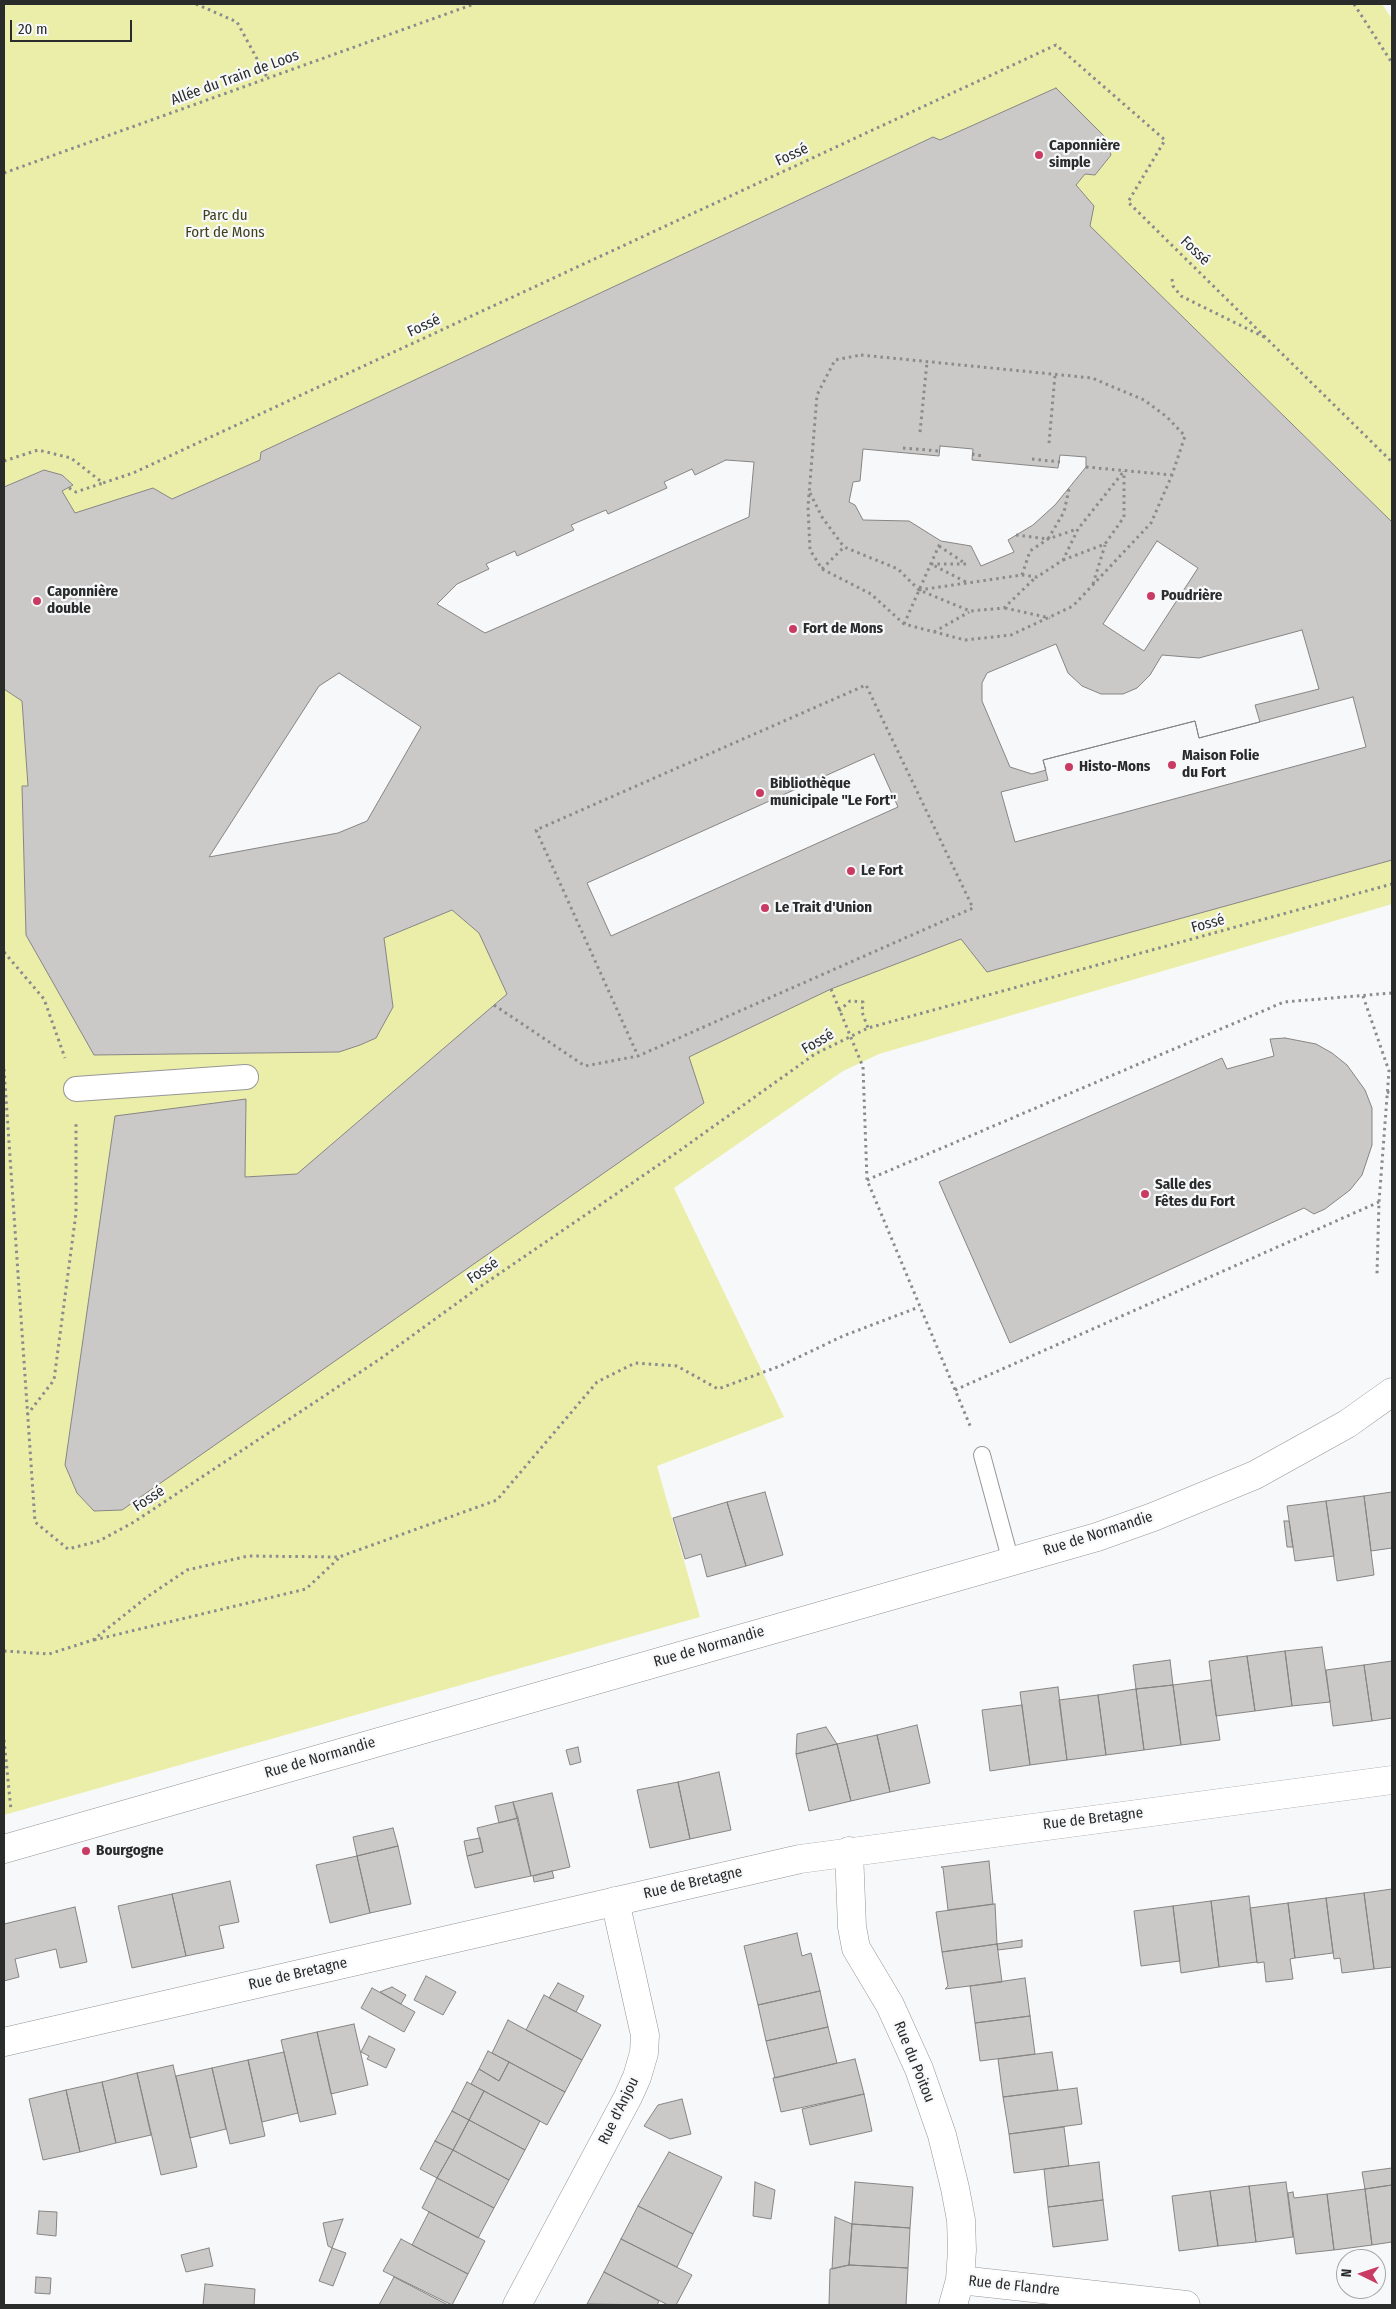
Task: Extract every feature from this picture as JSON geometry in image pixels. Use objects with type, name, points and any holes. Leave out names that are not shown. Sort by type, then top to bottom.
[{"type":"street","points":[[76,1089],[246,1077]]},
{"type":"street","name":"Rue de Normandie","points":[[9,1847],[1097,1536],[1153,1517],[1256,1475],[1347,1424],[1392,1392]]},
{"type":"street","name":"Rue de Bretagne","points":[[4,2042],[615,1900],[770,1866],[849,1851],[1392,1780]]},
{"type":"street","name":"Rue du Poitou","points":[[849,1851],[852,1927],[856,1948],[890,2004],[905,2035],[942,2135],[961,2220],[956,2293]]},
{"type":"street","name":"Rue d'Anjou","points":[[517,2305],[628,2097],[644,2053],[645,2034],[615,1900]]},
{"type":"street","name":"Rue de Flandre","points":[[956,2293],[1186,2305]]},
{"type":"lane","points":[[982,1455],[1011,1562]]},
{"type":"path","points":[[196,4],[237,22],[268,79]]},
{"type":"path","name":"Allée du Train de Loos","points":[[4,173],[474,4]]},
{"type":"path","points":[[1354,4],[1392,63]]},
{"type":"path","name":"Fossé","points":[[103,483],[142,469],[1056,45],[1165,140],[1128,202],[1392,462]]},
{"type":"path","points":[[1172,279],[1173,286],[1182,296],[1270,340]]},
{"type":"path","points":[[861,355],[927,362],[1092,378],[1144,400],[1167,417],[1185,436],[1172,475],[1151,523],[1073,606],[1051,618],[1011,635],[966,640],[904,624],[871,594],[822,569],[810,550],[809,492],[817,395],[835,360],[861,355]]},
{"type":"path","points":[[920,432],[927,362]]},
{"type":"path","points":[[1049,443],[1056,374]]},
{"type":"path","points":[[903,448],[939,451]]},
{"type":"path","points":[[4,461],[38,450],[71,458],[103,483]]},
{"type":"path","points":[[972,454],[982,456]]},
{"type":"path","points":[[1032,459],[1060,462]]},
{"type":"path","points":[[1086,467],[1172,475]]},
{"type":"path","points":[[1063,560],[1078,529],[1124,471]]},
{"type":"path","points":[[1092,587],[1105,544],[1124,517],[1124,471]]},
{"type":"path","points":[[69,488],[76,492],[103,483]]},
{"type":"path","points":[[1048,539],[1064,512],[1069,489]]},
{"type":"path","points":[[809,492],[822,517],[844,547],[898,569],[919,590],[970,611]]},
{"type":"path","points":[[1022,575],[1030,551],[1048,539],[1078,529]]},
{"type":"path","points":[[1016,535],[1048,539]]},
{"type":"path","points":[[904,624],[941,541]]},
{"type":"path","points":[[1004,608],[1037,577],[1063,560],[1105,544]]},
{"type":"path","points":[[931,564],[966,564],[939,546]]},
{"type":"path","points":[[822,569],[844,547]]},
{"type":"path","points":[[931,564],[967,582]]},
{"type":"path","points":[[919,590],[1022,575],[1037,577]]},
{"type":"path","points":[[934,632],[970,611],[1004,608],[1051,618]]},
{"type":"path","points":[[494,1005],[584,1066],[638,1056],[973,908],[866,685],[536,830],[638,1056]]},
{"type":"path","name":"Fossé","points":[[4,1068],[27,1416],[36,1522],[68,1549],[99,1541],[134,1522],[380,1359],[471,1293],[679,1151],[815,1054],[868,1028],[1392,884]]},
{"type":"path","points":[[4,952],[44,999],[76,1089],[76,1213],[54,1380],[27,1416]]},
{"type":"path","points":[[831,989],[863,1067],[867,1180],[982,1455]]},
{"type":"path","points":[[867,1180],[1284,1002],[1392,993]]},
{"type":"path","points":[[1363,996],[1389,1071],[1379,1202],[1377,1274]]},
{"type":"path","points":[[840,1011],[850,1001],[863,1002],[862,1012],[868,1028]]},
{"type":"path","points":[[1387,1092],[1392,1093]]},
{"type":"path","points":[[955,1390],[1379,1202]]},
{"type":"path","points":[[93,1640],[147,1597],[187,1570],[248,1556],[339,1557],[497,1500],[596,1382],[634,1363],[676,1366],[718,1389],[780,1366],[843,1336],[919,1307]]},
{"type":"path","points":[[4,1651],[49,1654],[93,1640],[306,1589],[339,1557]]},
{"type":"path","points":[[4,1740],[9,1847]]},
{"type":"green space","name":"Parc du Fort de Mons","points":[[4,4],[1382,4],[1392,19],[1392,522],[1090,226],[1094,206],[1076,185],[1085,174],[1095,175],[1111,155],[1105,137],[1056,88],[940,140],[932,137],[261,452],[260,460],[172,499],[153,488],[75,513],[62,491],[73,485],[62,475],[44,470],[4,487]]},
{"type":"green space","points":[[4,689],[22,701],[28,786],[22,786],[26,935],[94,1055],[338,1052],[360,1045],[376,1038],[393,1007],[384,938],[452,910],[479,933],[507,994],[297,1174],[245,1177],[246,1099],[115,1116],[65,1465],[77,1492],[94,1511],[122,1510],[704,1103],[689,1057],[831,989],[961,939],[987,972],[1392,860],[1392,904],[879,1054],[843,1071],[674,1188],[784,1417],[657,1466],[700,1617],[4,1815]]},
{"type":"building","points":[[1056,88],[1105,137],[1111,155],[1095,175],[1085,174],[1076,185],[1094,206],[1090,226],[1392,522],[1392,860],[987,972],[961,939],[831,989],[689,1057],[704,1103],[122,1510],[94,1511],[77,1493],[65,1465],[115,1116],[246,1099],[245,1177],[297,1174],[507,994],[479,933],[452,910],[384,938],[393,1007],[376,1038],[360,1045],[339,1052],[94,1055],[26,935],[22,786],[28,786],[22,701],[4,689],[4,487],[44,470],[62,475],[73,485],[62,491],[75,513],[153,488],[172,499],[260,460],[261,452],[933,137],[940,140]],"holes":[[[940,446],[973,449],[972,460],[1058,468],[1060,455],[1086,457],[1086,467],[1055,505],[1033,525],[1008,540],[1014,552],[981,566],[971,546],[941,541],[909,521],[863,520],[855,505],[849,502],[853,482],[860,481],[863,449],[939,456]],[[726,460],[754,462],[749,517],[485,633],[437,604],[457,584],[489,569],[486,564],[515,551],[517,556],[574,530],[571,525],[606,510],[608,514],[667,488],[664,482],[692,469],[695,475]],[[1302,630],[1319,689],[1255,705],[1260,722],[1199,738],[1195,721],[1043,760],[1046,770],[1032,774],[1010,767],[982,701],[982,683],[987,673],[1056,644],[1068,673],[1082,686],[1101,694],[1123,694],[1137,688],[1150,675],[1162,655],[1199,658]],[[339,673],[421,727],[367,821],[338,833],[209,857],[319,686]],[[874,754],[898,807],[611,936],[587,883]]]},
{"type":"building","name":"Poudrière","points":[[1157,541],[1198,568],[1144,651],[1103,624]]},
{"type":"building","name":"Maison Folie du Fort","points":[[1353,697],[1366,747],[1015,842],[1001,792],[1048,780],[1043,760],[1195,721],[1199,738]]},
{"type":"building","name":"Salle des Fêtes du Fort","points":[[1285,1038],[1316,1044],[1332,1053],[1347,1065],[1365,1090],[1372,1108],[1372,1145],[1362,1175],[1350,1190],[1325,1209],[1314,1214],[1304,1208],[1010,1343],[939,1182],[1222,1058],[1227,1069],[1274,1056],[1270,1039]]},
{"type":"building","points":[[765,1492],[783,1555],[746,1566],[727,1502]]},
{"type":"building","points":[[1392,1492],[1392,1548],[1371,1551],[1364,1496]]},
{"type":"building","points":[[1364,1496],[1374,1575],[1337,1581],[1326,1501]]},
{"type":"building","points":[[1326,1501],[1334,1556],[1295,1561],[1287,1506]]},
{"type":"building","points":[[727,1502],[746,1566],[707,1577],[701,1554],[685,1559],[673,1518]]},
{"type":"building","points":[[1284,1521],[1289,1521],[1293,1547],[1287,1547]]},
{"type":"building","points":[[1322,1647],[1330,1702],[1292,1706],[1285,1651]]},
{"type":"building","points":[[1285,1651],[1292,1706],[1255,1711],[1247,1656]]},
{"type":"building","points":[[1247,1656],[1255,1711],[1216,1716],[1209,1661]]},
{"type":"building","points":[[1170,1660],[1173,1685],[1136,1689],[1133,1665]]},
{"type":"building","points":[[1392,1661],[1392,1718],[1372,1721],[1364,1665]]},
{"type":"building","points":[[1364,1665],[1372,1721],[1333,1726],[1326,1670]]},
{"type":"building","points":[[1211,1680],[1220,1740],[1181,1745],[1173,1685]]},
{"type":"building","points":[[1173,1685],[1181,1745],[1144,1750],[1136,1689]]},
{"type":"building","points":[[1058,1687],[1067,1760],[1030,1765],[1020,1692]]},
{"type":"building","points":[[1136,1689],[1144,1750],[1106,1755],[1098,1695]]},
{"type":"building","points":[[1098,1695],[1106,1755],[1067,1760],[1059,1700]]},
{"type":"building","points":[[1022,1705],[1030,1765],[990,1771],[982,1710]]},
{"type":"building","points":[[917,1725],[930,1783],[890,1792],[877,1735]]},
{"type":"building","points":[[826,1727],[837,1744],[796,1754],[797,1734]]},
{"type":"building","points":[[877,1735],[890,1792],[851,1801],[837,1744]]},
{"type":"building","points":[[837,1744],[851,1801],[809,1811],[796,1754]]},
{"type":"building","points":[[578,1747],[581,1762],[570,1765],[566,1750]]},
{"type":"building","points":[[719,1772],[731,1830],[690,1839],[678,1782]]},
{"type":"building","points":[[678,1782],[690,1839],[650,1848],[637,1790]]},
{"type":"building","points":[[552,1793],[570,1867],[531,1876],[513,1802]]},
{"type":"building","points":[[513,1802],[518,1818],[499,1823],[495,1806]]},
{"type":"building","points":[[518,1818],[531,1876],[475,1888],[467,1856],[483,1852],[477,1828]]},
{"type":"building","points":[[393,1828],[398,1846],[357,1856],[353,1837]]},
{"type":"building","points":[[480,1838],[483,1852],[467,1856],[464,1841]]},
{"type":"building","points":[[398,1846],[411,1904],[370,1913],[357,1856]]},
{"type":"building","points":[[357,1856],[370,1913],[330,1923],[316,1865]]},
{"type":"building","points":[[989,1861],[993,1904],[948,1910],[943,1868],[941,1867]]},
{"type":"building","points":[[552,1871],[554,1878],[534,1882],[533,1876]]},
{"type":"building","points":[[230,1881],[239,1922],[219,1926],[224,1948],[186,1956],[172,1894]]},
{"type":"building","points":[[1392,1889],[1392,1967],[1374,1969],[1364,1893]]},
{"type":"building","points":[[1364,1893],[1374,1969],[1342,1973],[1340,1958],[1334,1959],[1326,1898]]},
{"type":"building","points":[[172,1894],[186,1956],[132,1968],[118,1906]]},
{"type":"building","points":[[1249,1896],[1257,1962],[1219,1967],[1211,1901]]},
{"type":"building","points":[[1326,1898],[1333,1953],[1295,1958],[1288,1903]]},
{"type":"building","points":[[1211,1901],[1219,1967],[1181,1973],[1173,1906]]},
{"type":"building","points":[[1288,1903],[1295,1958],[1290,1959],[1293,1979],[1266,1982],[1264,1962],[1257,1963],[1250,1908]]},
{"type":"building","points":[[995,1904],[997,1944],[942,1952],[936,1912]]},
{"type":"building","points":[[1173,1906],[1180,1961],[1141,1966],[1134,1911]]},
{"type":"building","points":[[75,1907],[87,1962],[60,1968],[56,1949],[15,1959],[19,1977],[4,1981],[4,1924]]},
{"type":"building","points":[[797,1933],[802,1956],[811,1953],[820,1991],[758,2005],[744,1946]]},
{"type":"building","points":[[1022,1940],[1022,1947],[998,1950],[997,1944]]},
{"type":"building","points":[[997,1944],[1002,1982],[945,1989],[948,1986],[942,1952]]},
{"type":"building","points":[[426,1976],[456,1992],[443,2015],[414,2000]]},
{"type":"building","points":[[1025,1978],[1030,2016],[975,2023],[970,1986]]},
{"type":"building","points":[[558,1983],[584,1996],[576,2012],[549,1998]]},
{"type":"building","points":[[392,1987],[406,1995],[401,2004],[380,1992]]},
{"type":"building","points":[[372,1988],[415,2012],[404,2032],[361,2008]]},
{"type":"building","points":[[820,1991],[828,2027],[766,2041],[758,2005]]},
{"type":"building","points":[[544,1995],[601,2025],[582,2060],[526,2030]]},
{"type":"building","points":[[1030,2016],[1035,2054],[980,2061],[975,2023]]},
{"type":"building","points":[[508,2020],[582,2060],[565,2092],[492,2053]]},
{"type":"building","points":[[354,2024],[368,2085],[331,2094],[317,2032]]},
{"type":"building","points":[[828,2027],[837,2063],[775,2078],[766,2041]]},
{"type":"building","points":[[317,2032],[336,2114],[300,2122],[281,2040]]},
{"type":"building","points":[[369,2036],[395,2049],[386,2068],[367,2059],[369,2056],[361,2052]]},
{"type":"building","points":[[488,2051],[509,2062],[499,2081],[479,2069]]},
{"type":"building","points":[[284,2052],[298,2113],[262,2122],[248,2060]]},
{"type":"building","points":[[1052,2052],[1058,2090],[1003,2097],[998,2059]]},
{"type":"building","points":[[855,2059],[864,2094],[781,2112],[773,2078]]},
{"type":"building","points":[[248,2060],[265,2136],[230,2144],[212,2068]]},
{"type":"building","points":[[509,2062],[565,2092],[547,2125],[471,2084],[479,2069],[499,2081]]},
{"type":"building","points":[[173,2065],[197,2167],[161,2175],[137,2073]]},
{"type":"building","points":[[212,2068],[226,2129],[190,2138],[176,2076]]},
{"type":"building","points":[[137,2073],[151,2135],[116,2143],[102,2082]]},
{"type":"building","points":[[102,2082],[116,2143],[80,2152],[66,2090]]},
{"type":"building","points":[[467,2082],[484,2091],[469,2120],[452,2111]]},
{"type":"building","points":[[1077,2088],[1082,2124],[1009,2134],[1003,2097]]},
{"type":"building","points":[[66,2090],[80,2152],[43,2160],[29,2099]]},
{"type":"building","points":[[484,2091],[540,2121],[525,2150],[469,2120]]},
{"type":"building","points":[[864,2094],[872,2131],[810,2145],[802,2109]]},
{"type":"building","points":[[682,2099],[691,2134],[670,2139],[644,2126],[658,2105]]},
{"type":"building","points":[[452,2111],[469,2120],[453,2150],[435,2141]]},
{"type":"building","points":[[469,2120],[525,2150],[509,2180],[453,2150]]},
{"type":"building","points":[[1064,2127],[1069,2166],[1014,2173],[1009,2134]]},
{"type":"building","points":[[435,2141],[453,2150],[437,2178],[420,2169]]},
{"type":"building","points":[[453,2150],[509,2180],[494,2208],[437,2178]]},
{"type":"building","points":[[669,2152],[722,2177],[693,2234],[638,2206]]},
{"type":"building","points":[[1099,2162],[1103,2200],[1048,2207],[1044,2169]]},
{"type":"building","points":[[1392,2168],[1392,2185],[1365,2189],[1362,2172]]},
{"type":"building","points":[[437,2178],[494,2208],[478,2238],[422,2208]]},
{"type":"building","points":[[755,2182],[775,2190],[771,2219],[753,2216]]},
{"type":"building","points":[[855,2182],[913,2187],[910,2228],[852,2224]]},
{"type":"building","points":[[1286,2182],[1293,2237],[1256,2242],[1249,2186]]},
{"type":"building","points":[[1392,2185],[1392,2242],[1372,2245],[1365,2189]]},
{"type":"building","points":[[1249,2186],[1256,2242],[1218,2246],[1210,2191]]},
{"type":"building","points":[[1365,2189],[1372,2245],[1334,2250],[1327,2194]]},
{"type":"building","points":[[1210,2191],[1218,2246],[1179,2251],[1172,2196]]},
{"type":"building","points":[[1293,2192],[1294,2198],[1327,2194],[1334,2250],[1296,2254],[1288,2193]]},
{"type":"building","points":[[1103,2200],[1108,2240],[1053,2247],[1048,2207]]},
{"type":"building","points":[[638,2206],[693,2234],[677,2267],[621,2239]]},
{"type":"building","points":[[39,2211],[57,2212],[56,2236],[37,2234]]},
{"type":"building","points":[[429,2212],[485,2241],[468,2274],[412,2245]]},
{"type":"building","points":[[835,2217],[852,2224],[849,2265],[832,2269]]},
{"type":"building","points":[[343,2219],[332,2248],[328,2246],[323,2223]]},
{"type":"building","points":[[852,2224],[910,2228],[908,2268],[849,2265]]},
{"type":"building","points":[[401,2239],[468,2274],[452,2305],[383,2271]]},
{"type":"building","points":[[621,2239],[692,2275],[676,2305],[668,2305],[604,2272]]},
{"type":"building","points":[[209,2248],[213,2266],[186,2272],[181,2255]]},
{"type":"building","points":[[332,2248],[346,2253],[333,2286],[319,2281]]},
{"type":"building","points":[[849,2265],[908,2268],[906,2305],[829,2305],[830,2269]]},
{"type":"building","points":[[604,2272],[659,2301],[657,2305],[587,2304]]},
{"type":"building","points":[[36,2277],[51,2278],[50,2294],[35,2293]]},
{"type":"building","points":[[394,2277],[448,2305],[379,2305]]},
{"type":"building","points":[[205,2284],[255,2289],[254,2305],[203,2305]]},
{"type":"place","name":"Caponnière simple","points":[[1039,155]]},
{"type":"place","name":"Poudrière","points":[[1151,596]]},
{"type":"place","name":"Caponnière double","points":[[37,601]]},
{"type":"place","name":"Fort de Mons","points":[[793,629]]},
{"type":"place","name":"Maison Folie du Fort","points":[[1172,765]]},
{"type":"place","name":"Histo-Mons","points":[[1069,767]]},
{"type":"place","name":"Bibliothèque municipale \"Le Fort\"","points":[[760,793]]},
{"type":"place","name":"Le Fort","points":[[851,871]]},
{"type":"place","name":"Le Trait d'Union","points":[[765,908]]},
{"type":"place","name":"Salle des Fêtes du Fort","points":[[1145,1194]]},
{"type":"place","name":"Bourgogne","points":[[86,1851]]}]
